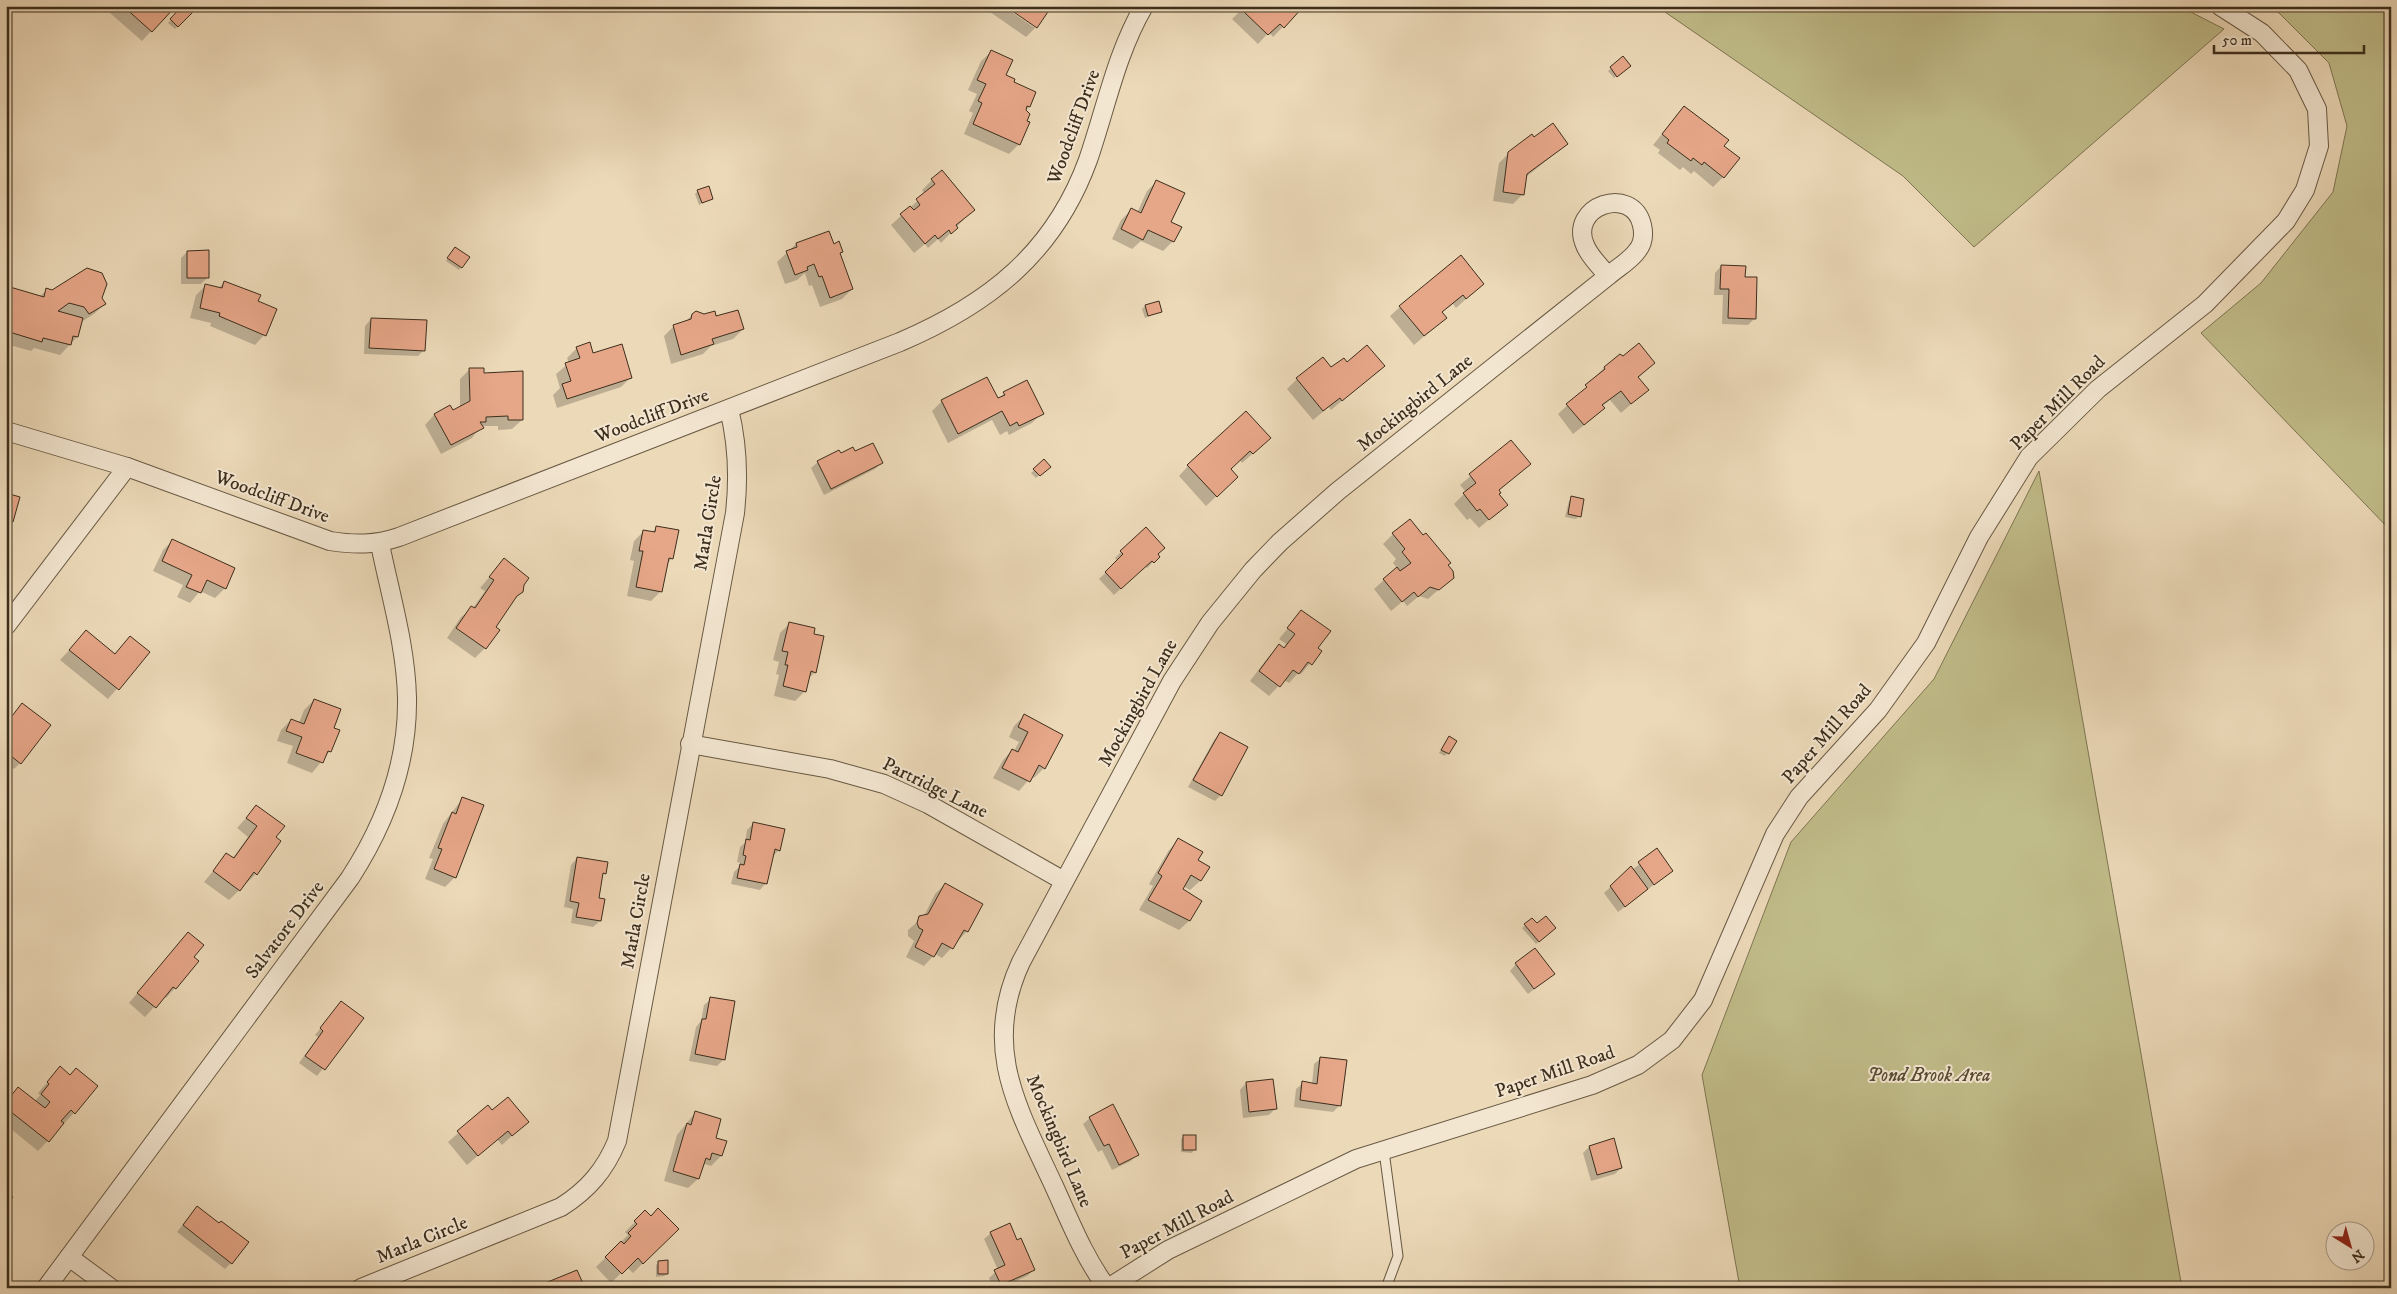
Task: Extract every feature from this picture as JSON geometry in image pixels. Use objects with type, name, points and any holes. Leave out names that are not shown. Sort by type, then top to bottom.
[{"type":"street","name":"Woodcliff Drive","points":[[6,431],[127,467],[330,541],[355,546],[380,544],[925,332],[969,308],[1007,280],[1055,226],[1071,197],[1088,159],[1123,50],[1144,6]]},
{"type":"street","name":"Paper Mill Road","points":[[1108,1288],[1168,1250],[1356,1159],[1592,1086],[1638,1065],[1672,1040],[1703,1000],[1775,834],[1799,796],[1878,710],[1926,643],[1979,537],[2029,458],[2098,389],[2205,304],[2286,221],[2305,190],[2319,146],[2317,109],[2298,70],[2262,33],[2220,6]]},
{"type":"street","name":"Mockingbird Lane","points":[[1108,1288],[1085,1253],[1022,1117],[1008,1077],[1004,1049],[1004,1013],[1013,978],[1184,662],[1210,623],[1253,570],[1280,542],[1338,491],[1608,276]]},
{"type":"street","name":"Marla Circle","points":[[362,1288],[560,1207],[589,1187],[609,1160],[622,1121],[738,489],[738,452],[729,409]]},
{"type":"street","points":[[6,626],[127,467]]},
{"type":"street","name":"Salvatore Drive","points":[[46,1288],[350,878],[382,822],[400,758],[406,726],[406,697],[404,669],[380,544]]},
{"type":"street","name":"Partridge Lane","points":[[690,744],[830,769],[884,784],[928,804],[1064,881]]},
{"type":"street","points":[[69,1257],[111,1288]]},
{"type":"lane","points":[[1384,1151],[1398,1256],[1386,1288]]},
{"type":"green space","points":[[1670,6],[2179,6],[2224,29],[1974,247],[1903,176],[1665,12]]},
{"type":"green space","points":[[2269,6],[2391,6],[2391,531],[2201,333],[2261,283],[2333,192],[2347,126],[2329,63],[2279,13]]},
{"type":"green space","name":"Pond Brook Area","points":[[2039,471],[2182,1288],[1740,1288],[1702,1075],[1791,842],[1934,679]]},
{"type":"building","points":[[123,6],[176,6],[152,32]]},
{"type":"building","points":[[182,6],[189,6],[194,11],[178,27],[170,19]]},
{"type":"building","points":[[1005,6],[1052,6],[1037,28]]},
{"type":"building","points":[[1244,6],[1303,7],[1284,28],[1280,24],[1268,35],[1241,9]]},
{"type":"building","points":[[991,50],[1013,60],[1006,75],[1015,79],[1014,82],[1036,92],[1030,107],[1027,106],[1026,110],[1030,114],[1027,121],[1030,122],[1020,145],[973,124],[982,103],[978,101],[986,84],[977,80]]},
{"type":"building","points":[[1623,56],[1631,66],[1617,77],[1610,67]]},
{"type":"building","points":[[1684,106],[1729,140],[1724,146],[1740,158],[1724,178],[1704,162],[1702,165],[1693,158],[1691,161],[1667,143],[1669,140],[1662,134]]},
{"type":"building","points":[[1553,123],[1568,144],[1527,174],[1524,195],[1503,192],[1508,152],[1532,134],[1534,137]]},
{"type":"building","points":[[942,170],[975,210],[956,225],[958,228],[951,234],[949,230],[938,239],[935,235],[925,244],[900,214],[910,206],[914,210],[920,205],[916,199],[935,184],[931,179]]},
{"type":"building","points":[[1156,180],[1185,193],[1171,222],[1182,227],[1174,242],[1148,230],[1143,240],[1121,229],[1131,208],[1141,213]]},
{"type":"building","points":[[709,186],[713,199],[702,203],[697,190]]},
{"type":"building","points":[[829,231],[834,244],[839,241],[843,252],[840,253],[853,289],[830,298],[822,276],[819,277],[814,264],[807,267],[808,270],[795,275],[786,251],[797,247],[796,243]]},
{"type":"building","points":[[455,247],[470,257],[462,268],[447,258]]},
{"type":"building","points":[[209,250],[209,278],[187,278],[187,251]]},
{"type":"building","points":[[1461,255],[1484,284],[1466,299],[1463,295],[1442,312],[1447,318],[1424,336],[1399,306]]},
{"type":"building","points":[[1721,265],[1746,266],[1745,277],[1757,277],[1756,319],[1728,318],[1729,289],[1720,289]]},
{"type":"building","points":[[87,268],[102,273],[107,284],[102,298],[106,304],[89,314],[84,307],[69,303],[58,311],[83,318],[78,337],[73,336],[71,345],[43,338],[42,342],[6,331],[6,297],[10,287],[44,297],[46,288],[52,290]]},
{"type":"building","points":[[224,281],[261,295],[258,301],[277,309],[266,336],[219,316],[220,313],[200,308],[205,284],[222,288]]},
{"type":"building","points":[[1159,301],[1162,312],[1148,316],[1145,305]]},
{"type":"building","points":[[738,310],[744,329],[712,339],[714,344],[681,355],[673,325],[691,319],[692,314],[696,311],[704,314],[715,311],[716,316]]},
{"type":"building","points":[[371,318],[427,320],[425,351],[369,348]]},
{"type":"building","points":[[590,342],[593,353],[622,344],[632,378],[567,399],[562,384],[571,381],[565,363],[580,358],[576,347]]},
{"type":"building","points":[[1639,343],[1655,363],[1638,377],[1649,390],[1631,404],[1621,391],[1602,405],[1605,408],[1584,425],[1566,404],[1587,387],[1585,385],[1605,369],[1604,367],[1620,354],[1623,356]]},
{"type":"building","points":[[1367,345],[1385,366],[1342,401],[1340,398],[1323,411],[1296,378],[1323,357],[1331,367],[1344,358],[1347,362]]},
{"type":"building","points":[[469,368],[484,368],[484,373],[523,371],[523,420],[508,420],[508,416],[486,417],[486,422],[480,422],[484,428],[451,445],[434,414],[450,405],[453,410],[470,401]]},
{"type":"building","points":[[987,377],[998,398],[1005,395],[1003,392],[1027,380],[1044,414],[1019,426],[1017,422],[1010,426],[1002,411],[958,434],[941,400]]},
{"type":"building","points":[[1246,411],[1271,438],[1253,454],[1250,451],[1231,469],[1238,477],[1217,497],[1187,465]]},
{"type":"building","points":[[1511,440],[1531,464],[1499,490],[1501,493],[1499,494],[1508,505],[1489,520],[1480,509],[1477,511],[1463,493],[1476,483],[1469,474]]},
{"type":"building","points":[[873,443],[883,463],[831,489],[817,461],[839,450],[841,453],[853,447],[855,451]]},
{"type":"building","points":[[1044,459],[1051,467],[1040,476],[1033,469]]},
{"type":"building","points":[[6,493],[20,497],[13,522],[6,520]]},
{"type":"building","points":[[1571,496],[1584,499],[1581,517],[1568,514]]},
{"type":"building","points":[[1410,519],[1423,535],[1426,533],[1451,563],[1448,565],[1453,571],[1454,578],[1439,590],[1430,587],[1418,597],[1414,592],[1402,602],[1383,579],[1397,567],[1400,571],[1411,563],[1402,552],[1405,549],[1392,533]]},
{"type":"building","points":[[656,526],[679,530],[673,559],[669,558],[662,592],[636,587],[643,551],[639,551],[643,530],[655,532]]},
{"type":"building","points":[[1146,527],[1165,548],[1158,554],[1160,557],[1154,563],[1152,561],[1121,589],[1105,572],[1123,554],[1120,551]]},
{"type":"building","points":[[172,539],[235,568],[226,589],[207,580],[201,593],[186,587],[192,575],[162,561]]},
{"type":"building","points":[[504,558],[529,578],[524,585],[523,592],[517,596],[496,627],[500,630],[486,649],[456,628],[471,606],[475,608],[494,580],[489,577]]},
{"type":"building","points":[[1301,610],[1331,631],[1318,648],[1322,651],[1312,665],[1308,662],[1299,674],[1293,670],[1280,687],[1259,671],[1279,644],[1284,648],[1295,634],[1287,628]]},
{"type":"building","points":[[789,622],[815,628],[814,634],[824,636],[816,673],[811,671],[806,692],[783,686],[788,665],[785,665],[788,652],[782,651]]},
{"type":"building","points":[[86,630],[115,654],[130,636],[150,652],[119,690],[69,650]]},
{"type":"building","points":[[314,699],[341,709],[334,728],[340,730],[331,752],[328,751],[323,763],[296,753],[302,737],[286,731],[291,719],[304,724]]},
{"type":"building","points":[[22,703],[51,725],[21,764],[6,752],[6,735],[9,732],[6,730],[6,724]]},
{"type":"building","points":[[1024,714],[1063,735],[1045,769],[1039,765],[1030,782],[1002,768],[1012,749],[1018,752],[1028,732],[1018,727]]},
{"type":"building","points":[[1220,732],[1248,747],[1222,796],[1193,780]]},
{"type":"building","points":[[1449,736],[1457,741],[1449,754],[1441,750]]},
{"type":"building","points":[[462,797],[484,805],[456,878],[434,869],[442,849],[438,848],[452,812],[456,814]]},
{"type":"building","points":[[256,805],[285,826],[276,837],[281,841],[257,875],[254,872],[240,891],[213,871],[226,853],[234,858],[257,826],[246,818]]},
{"type":"building","points":[[753,822],[785,829],[780,851],[775,849],[767,884],[737,878],[740,864],[744,865],[746,856],[743,855],[746,839],[750,840]]},
{"type":"building","points":[[1178,838],[1203,852],[1198,860],[1210,867],[1201,881],[1191,875],[1183,889],[1202,901],[1190,921],[1148,900],[1162,876],[1158,873]]},
{"type":"building","points":[[1657,848],[1673,871],[1654,885],[1638,862]]},
{"type":"building","points":[[577,857],[608,862],[606,874],[603,873],[599,898],[605,899],[601,921],[576,917],[579,903],[570,901]]},
{"type":"building","points":[[1631,866],[1648,889],[1625,907],[1610,886]]},
{"type":"building","points":[[945,883],[983,904],[968,932],[964,930],[953,949],[942,943],[934,957],[915,947],[923,930],[919,928],[917,923],[919,916],[928,914]]},
{"type":"building","points":[[1546,916],[1556,928],[1539,942],[1524,924],[1532,918],[1537,923]]},
{"type":"building","points":[[188,932],[204,945],[194,957],[199,961],[176,989],[173,987],[156,1008],[137,993]]},
{"type":"building","points":[[1535,948],[1555,974],[1534,989],[1515,963]]},
{"type":"building","points":[[710,997],[735,1001],[725,1060],[695,1054],[702,1019],[706,1019]]},
{"type":"building","points":[[341,1001],[364,1018],[325,1070],[305,1056],[323,1031],[320,1028]]},
{"type":"building","points":[[1320,1057],[1347,1060],[1341,1106],[1300,1100],[1302,1081],[1317,1084]]},
{"type":"building","points":[[60,1066],[70,1075],[76,1068],[98,1086],[75,1114],[71,1110],[61,1121],[64,1123],[49,1142],[6,1108],[6,1102],[18,1087],[45,1108],[50,1102],[41,1094],[49,1084],[47,1082]]},
{"type":"building","points":[[1273,1079],[1277,1109],[1249,1112],[1246,1082]]},
{"type":"building","points":[[508,1097],[529,1122],[512,1136],[508,1131],[478,1156],[457,1131],[488,1105],[492,1110]]},
{"type":"building","points":[[1113,1104],[1139,1155],[1119,1165],[1109,1144],[1104,1146],[1089,1117]]},
{"type":"building","points":[[695,1111],[721,1119],[716,1138],[727,1141],[722,1156],[712,1153],[710,1160],[706,1158],[699,1179],[673,1171],[687,1123],[691,1125]]},
{"type":"building","points":[[1183,1135],[1196,1135],[1196,1150],[1183,1150]]},
{"type":"building","points":[[1614,1138],[1622,1168],[1597,1175],[1589,1146]]},
{"type":"building","points":[[6,1191],[13,1197],[6,1206]]},
{"type":"building","points":[[197,1206],[249,1242],[232,1264],[183,1225]]},
{"type":"building","points":[[658,1208],[679,1229],[643,1264],[638,1258],[622,1274],[605,1257],[621,1241],[624,1244],[631,1236],[628,1233],[637,1224],[634,1221],[645,1210],[651,1216]]},
{"type":"building","points":[[1010,1223],[1017,1240],[1021,1238],[1035,1270],[1001,1285],[994,1270],[1005,1265],[990,1232]]},
{"type":"building","points":[[668,1260],[668,1274],[658,1274],[658,1261]]},
{"type":"building","points":[[577,1270],[585,1288],[533,1288]]}]
